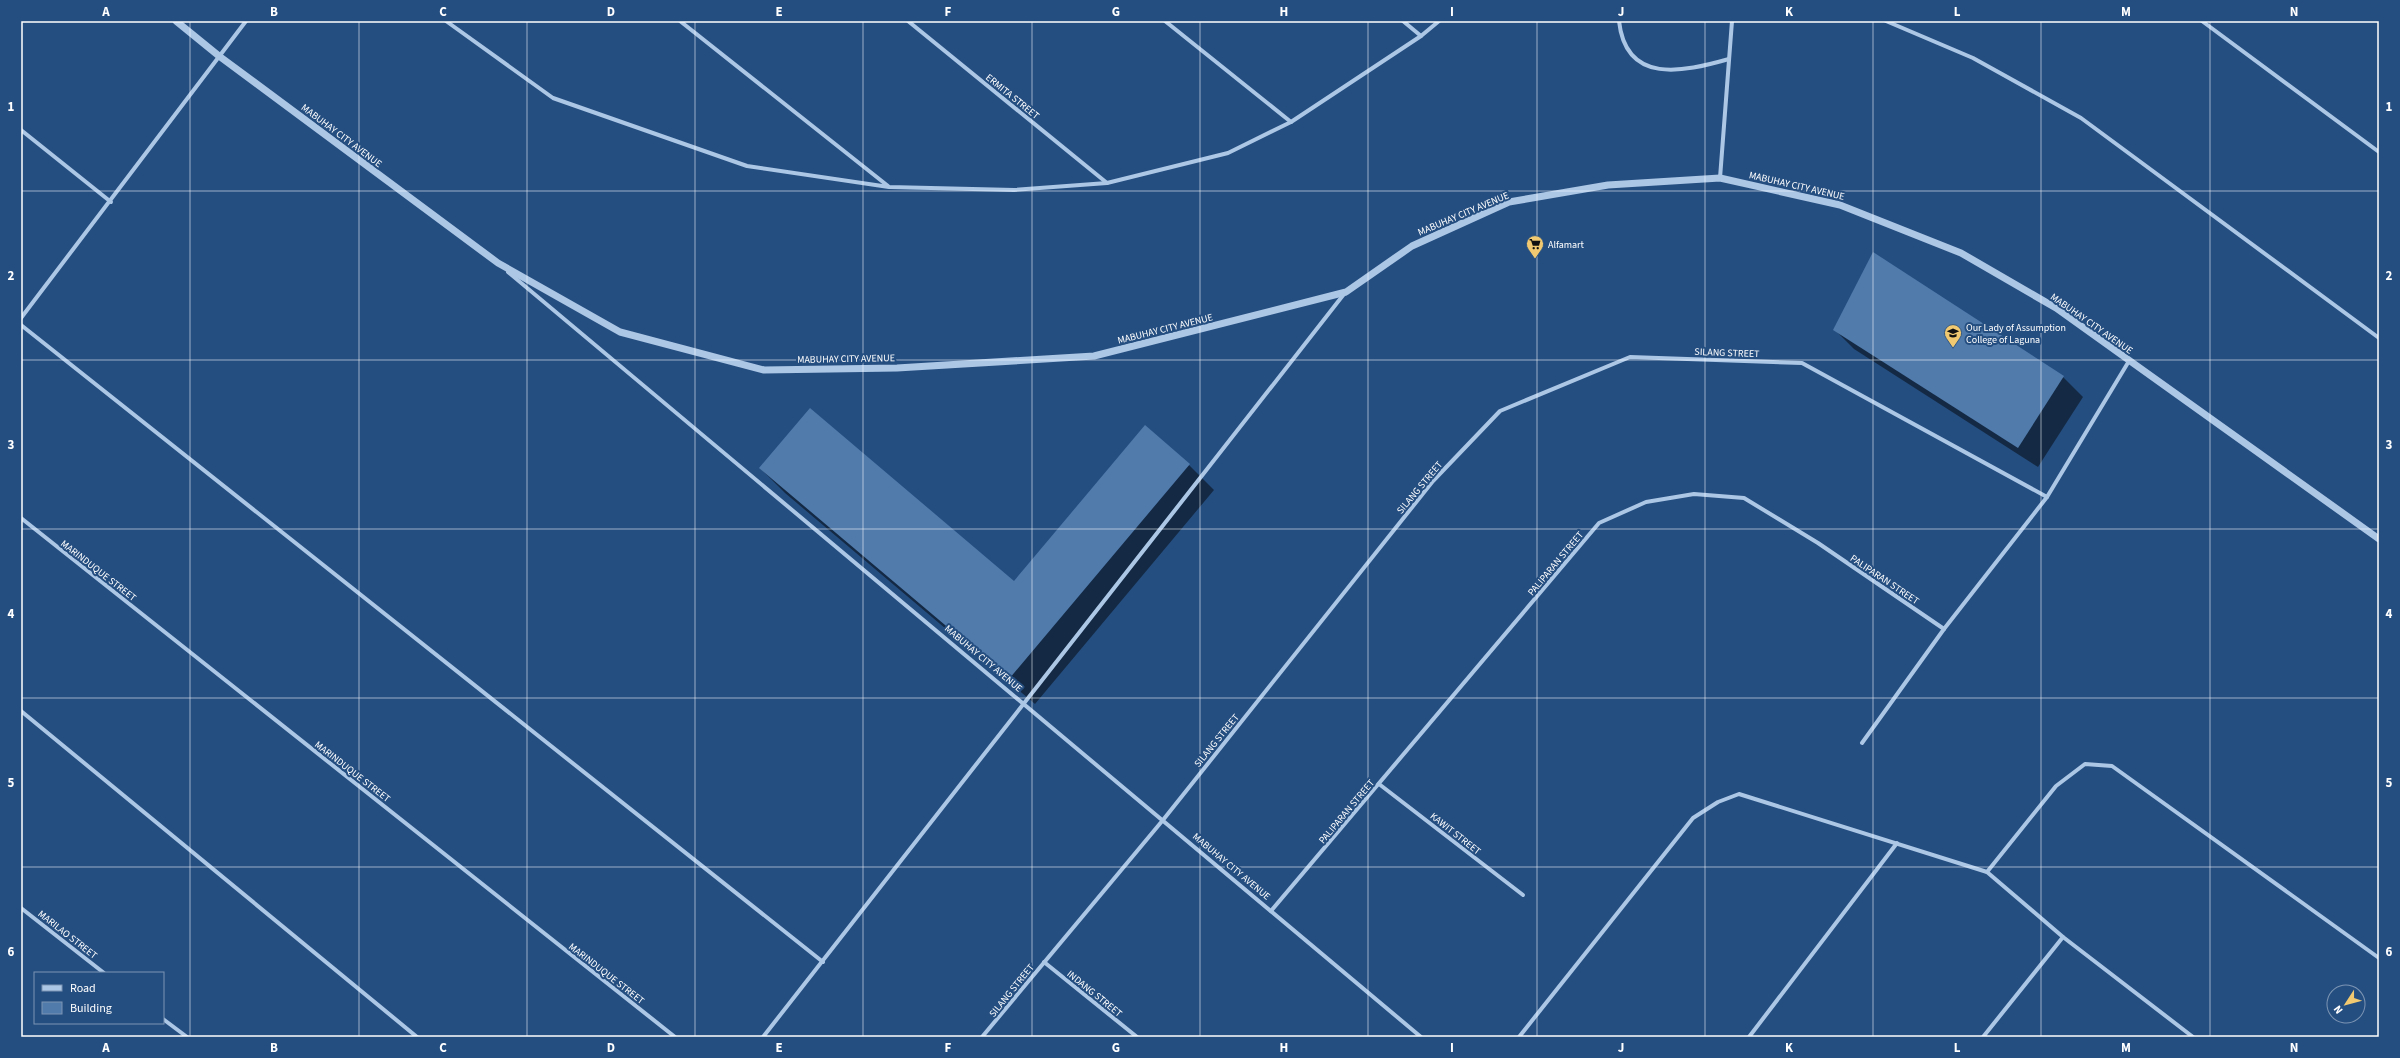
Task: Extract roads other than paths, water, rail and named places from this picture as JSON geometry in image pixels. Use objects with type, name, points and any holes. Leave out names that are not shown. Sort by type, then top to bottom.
[{"type":"street","name":"MABUHAY CITY AVENUE","points":[[176,21],[219,56],[498,263],[1421,1037]]},
{"type":"street","points":[[21,318],[111,202],[246,21]]},
{"type":"street","points":[[446,21],[553,98],[747,166],[888,187],[1014,190],[1107,184],[1228,153],[1290,122],[1421,36],[1439,21]]},
{"type":"street","points":[[680,21],[888,187]]},
{"type":"street","name":"ERMITA STREET","points":[[908,21],[1107,184]]},
{"type":"street","points":[[1165,21],[1290,122]]},
{"type":"street","points":[[1403,21],[1421,36]]},
{"type":"street","points":[[1619,21],[1621,37],[1629,55],[1641,64],[1669,71],[1694,69],[1729,59]]},
{"type":"street","points":[[1720,178],[1732,21]]},
{"type":"street","points":[[1886,21],[1973,58],[2081,118],[2379,338]]},
{"type":"street","points":[[2202,21],[2379,152]]},
{"type":"street","points":[[21,130],[111,202]]},
{"type":"street","name":"MABUHAY CITY AVENUE","points":[[498,263],[620,332],[764,370],[897,368],[1094,356],[1346,292],[1412,246],[1509,202],[1608,185],[1720,178],[1840,205],[1961,253],[2056,308],[2379,539]]},
{"type":"street","points":[[763,1037],[1346,292]]},
{"type":"street","points":[[21,324],[823,962]]},
{"type":"street","name":"SILANG STREET","points":[[982,1037],[1163,820],[1433,481],[1500,411],[1630,357],[1802,363],[2047,497]]},
{"type":"street","points":[[1862,743],[1944,630],[2047,497],[2129,361]]},
{"type":"street","name":"PALIPARAN STREET","points":[[1271,912],[1599,523],[1646,502],[1694,494],[1744,498],[1818,543],[1944,630]]},
{"type":"street","name":"MARINDUQUE STREET","points":[[21,518],[675,1037]]},
{"type":"street","points":[[21,711],[417,1037]]},
{"type":"street","points":[[1987,872],[2056,786],[2085,764],[2112,766],[2379,958]]},
{"type":"street","name":"KAWIT STREET","points":[[1379,784],[1523,895]]},
{"type":"street","points":[[1519,1037],[1694,818],[1718,802],[1739,794],[1987,872],[2064,937],[2192,1037]]},
{"type":"street","points":[[1749,1037],[1898,843]]},
{"type":"street","name":"MARILAO STREET","points":[[21,908],[103,972]]},
{"type":"street","points":[[1983,1037],[2064,937]]},
{"type":"street","name":"INDANG STREET","points":[[1044,962],[1137,1037]]},
{"type":"street","points":[[164,1020],[187,1037]]},
{"type":"place","name":"Alfamart","points":[[1535,259]]},
{"type":"place","name":"Our Lady of Assumption College of Laguna","points":[[1953,348]]}]
